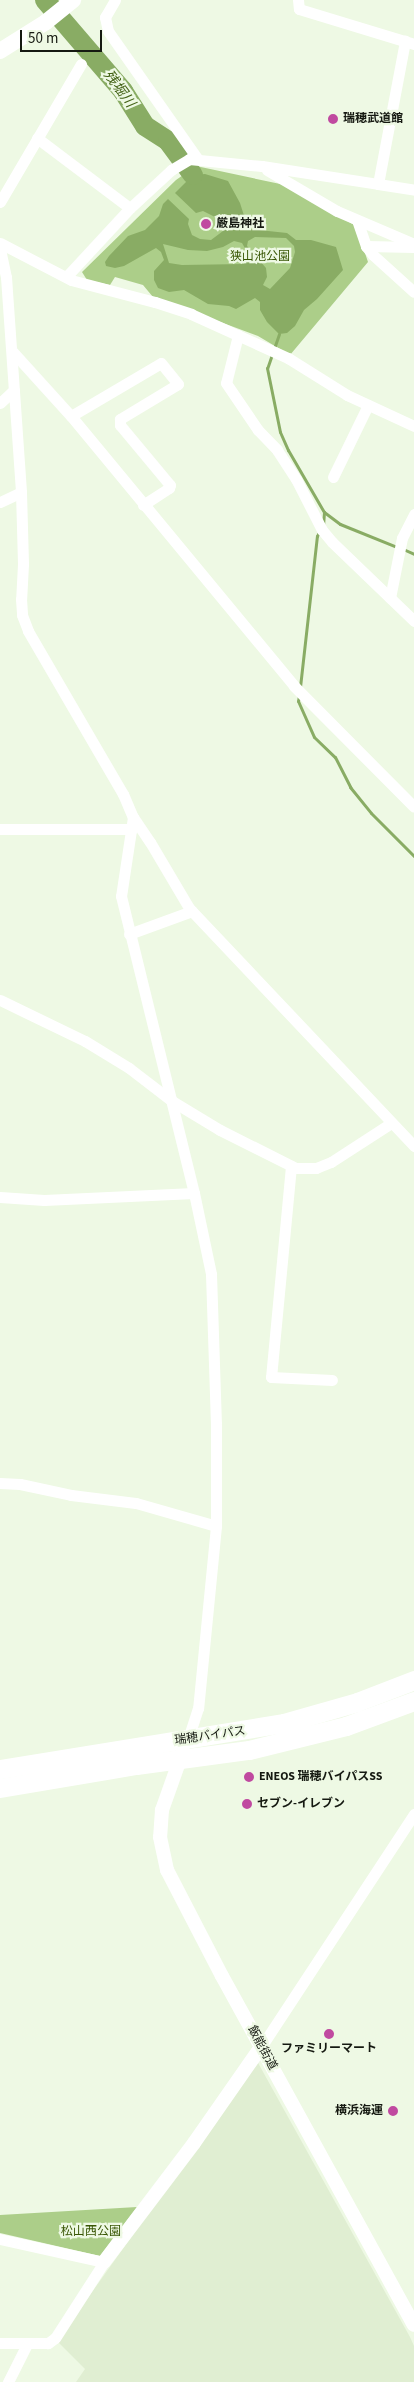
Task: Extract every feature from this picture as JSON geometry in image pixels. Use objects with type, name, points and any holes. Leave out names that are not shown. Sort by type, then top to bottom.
[{"type":"highway","name":"瑞穂バイパス","points":[[0,1769],[255,1729],[312,1716],[379,1694],[414,1680]]},
{"type":"highway","name":"瑞穂バイパス","points":[[0,1788],[279,1744],[346,1726],[414,1701]]},
{"type":"main road","points":[[0,51],[46,22],[71,2]]},
{"type":"street","points":[[115,0],[105,16],[108,31],[193,159]]},
{"type":"street","points":[[298,0],[299,9],[409,42],[378,184]]},
{"type":"street","points":[[0,202],[81,64]]},
{"type":"street","points":[[37,138],[130,208]]},
{"type":"street","points":[[66,277],[130,208],[171,170],[193,159],[262,166],[414,190]]},
{"type":"street","points":[[262,166],[338,211],[414,245]]},
{"type":"street","points":[[357,220],[366,246],[414,292]]},
{"type":"street","points":[[0,243],[66,277],[176,308],[238,335],[272,351],[347,396],[414,426]]},
{"type":"street","points":[[366,246],[414,245]]},
{"type":"street","points":[[0,249],[6,277],[21,492],[23,541],[22,615],[37,647],[124,794],[132,823],[192,911],[414,1146]]},
{"type":"street","points":[[0,324],[9,315]]},
{"type":"street","points":[[238,335],[226,383],[258,430],[277,450],[296,479],[321,528],[332,542],[414,621]]},
{"type":"street","points":[[12,351],[71,416],[298,690],[414,807]]},
{"type":"street","points":[[71,416],[161,363],[178,384],[120,419],[120,425],[170,485],[169,488],[143,505]]},
{"type":"street","points":[[0,403],[14,390]]},
{"type":"street","points":[[333,477],[368,405]]},
{"type":"street","points":[[0,502],[21,492]]},
{"type":"street","points":[[390,598],[400,546],[414,514]]},
{"type":"street","points":[[0,829],[132,823]]},
{"type":"street","points":[[132,823],[120,896],[172,1101],[211,1274],[216,1424],[216,1526],[198,1708],[188,1739]]},
{"type":"street","points":[[129,934],[192,911]]},
{"type":"street","points":[[0,1000],[85,1041],[129,1068],[172,1101],[220,1130],[291,1166],[306,1170],[331,1162],[391,1123]]},
{"type":"street","points":[[291,1166],[271,1377],[332,1380]]},
{"type":"street","points":[[0,1197],[44,1200],[194,1193]]},
{"type":"street","points":[[0,1483],[20,1484],[71,1495],[136,1503],[216,1526]]},
{"type":"street","name":"飯能街道","points":[[188,1739],[179,1759],[162,1810],[160,1827],[161,1848],[167,1870],[177,1892],[414,2325]]},
{"type":"street","points":[[0,2343],[48,2343],[55,2338],[104,2262],[194,2143],[262,2047],[414,1814]]},
{"type":"street","points":[[0,2239],[104,2262]]},
{"type":"street","points":[[8,2382],[27,2344]]},
{"type":"shaded area","points":[[205,174],[228,181],[240,203],[250,229],[287,233],[296,240],[311,240],[336,247],[343,270],[317,299],[304,310],[295,326],[287,333],[279,334],[267,322],[260,310],[260,302],[255,298],[236,309],[229,306],[208,304],[184,290],[169,292],[158,288],[154,280],[154,271],[164,260],[161,252],[156,248],[124,266],[115,268],[106,266],[105,262],[109,256],[128,236],[145,230],[159,216],[163,204],[168,199],[189,219],[188,224],[192,235],[200,239],[211,240],[223,231],[223,225],[217,218],[203,211],[196,213],[175,193],[193,175]],"holes":[[[255,237],[286,238],[294,246],[295,252],[290,268],[270,289],[263,285],[267,277],[266,268],[247,246],[248,241]],[[234,241],[242,243],[246,250],[248,258],[244,264],[182,265],[169,263],[163,244],[188,250],[207,251],[223,247]]]},
{"type":"shaded area","points":[[257,2061],[410,2337],[414,2346],[414,2382],[76,2382],[85,2369],[57,2341]]},
{"type":"green space","name":"狭山池公園","points":[[196,166],[285,185],[356,226],[368,262],[290,355],[258,336],[153,297],[143,285],[115,277],[110,285],[87,280],[82,272],[176,180]]},
{"type":"green space","name":"松山西公園","points":[[137,2207],[100,2256],[0,2233],[0,2215]]},
{"type":"waterway","name":"残堀川","points":[[45,0],[123,91],[145,126],[168,141],[193,175]]},
{"type":"waterway","points":[[279,334],[267,368],[280,432],[288,450],[324,512],[323,525]]},
{"type":"waterway","points":[[324,512],[340,524],[397,547]]},
{"type":"waterway","points":[[300,687],[319,532]]},
{"type":"waterway","points":[[403,549],[414,554]]},
{"type":"waterway","points":[[299,695],[298,701],[314,737],[335,757],[350,787],[371,813],[414,856]]},
{"type":"place","name":"瑞穂武道館","points":[[333,119]]},
{"type":"place","name":"厳島神社","points":[[206,224]]},
{"type":"place","name":"ENEOS 瑞穂バイパスSS","points":[[249,1777]]},
{"type":"place","name":"セブン-イレブン","points":[[247,1804]]},
{"type":"place","name":"ファミリーマート","points":[[329,2034]]},
{"type":"place","name":"横浜海運","points":[[393,2111]]}]
